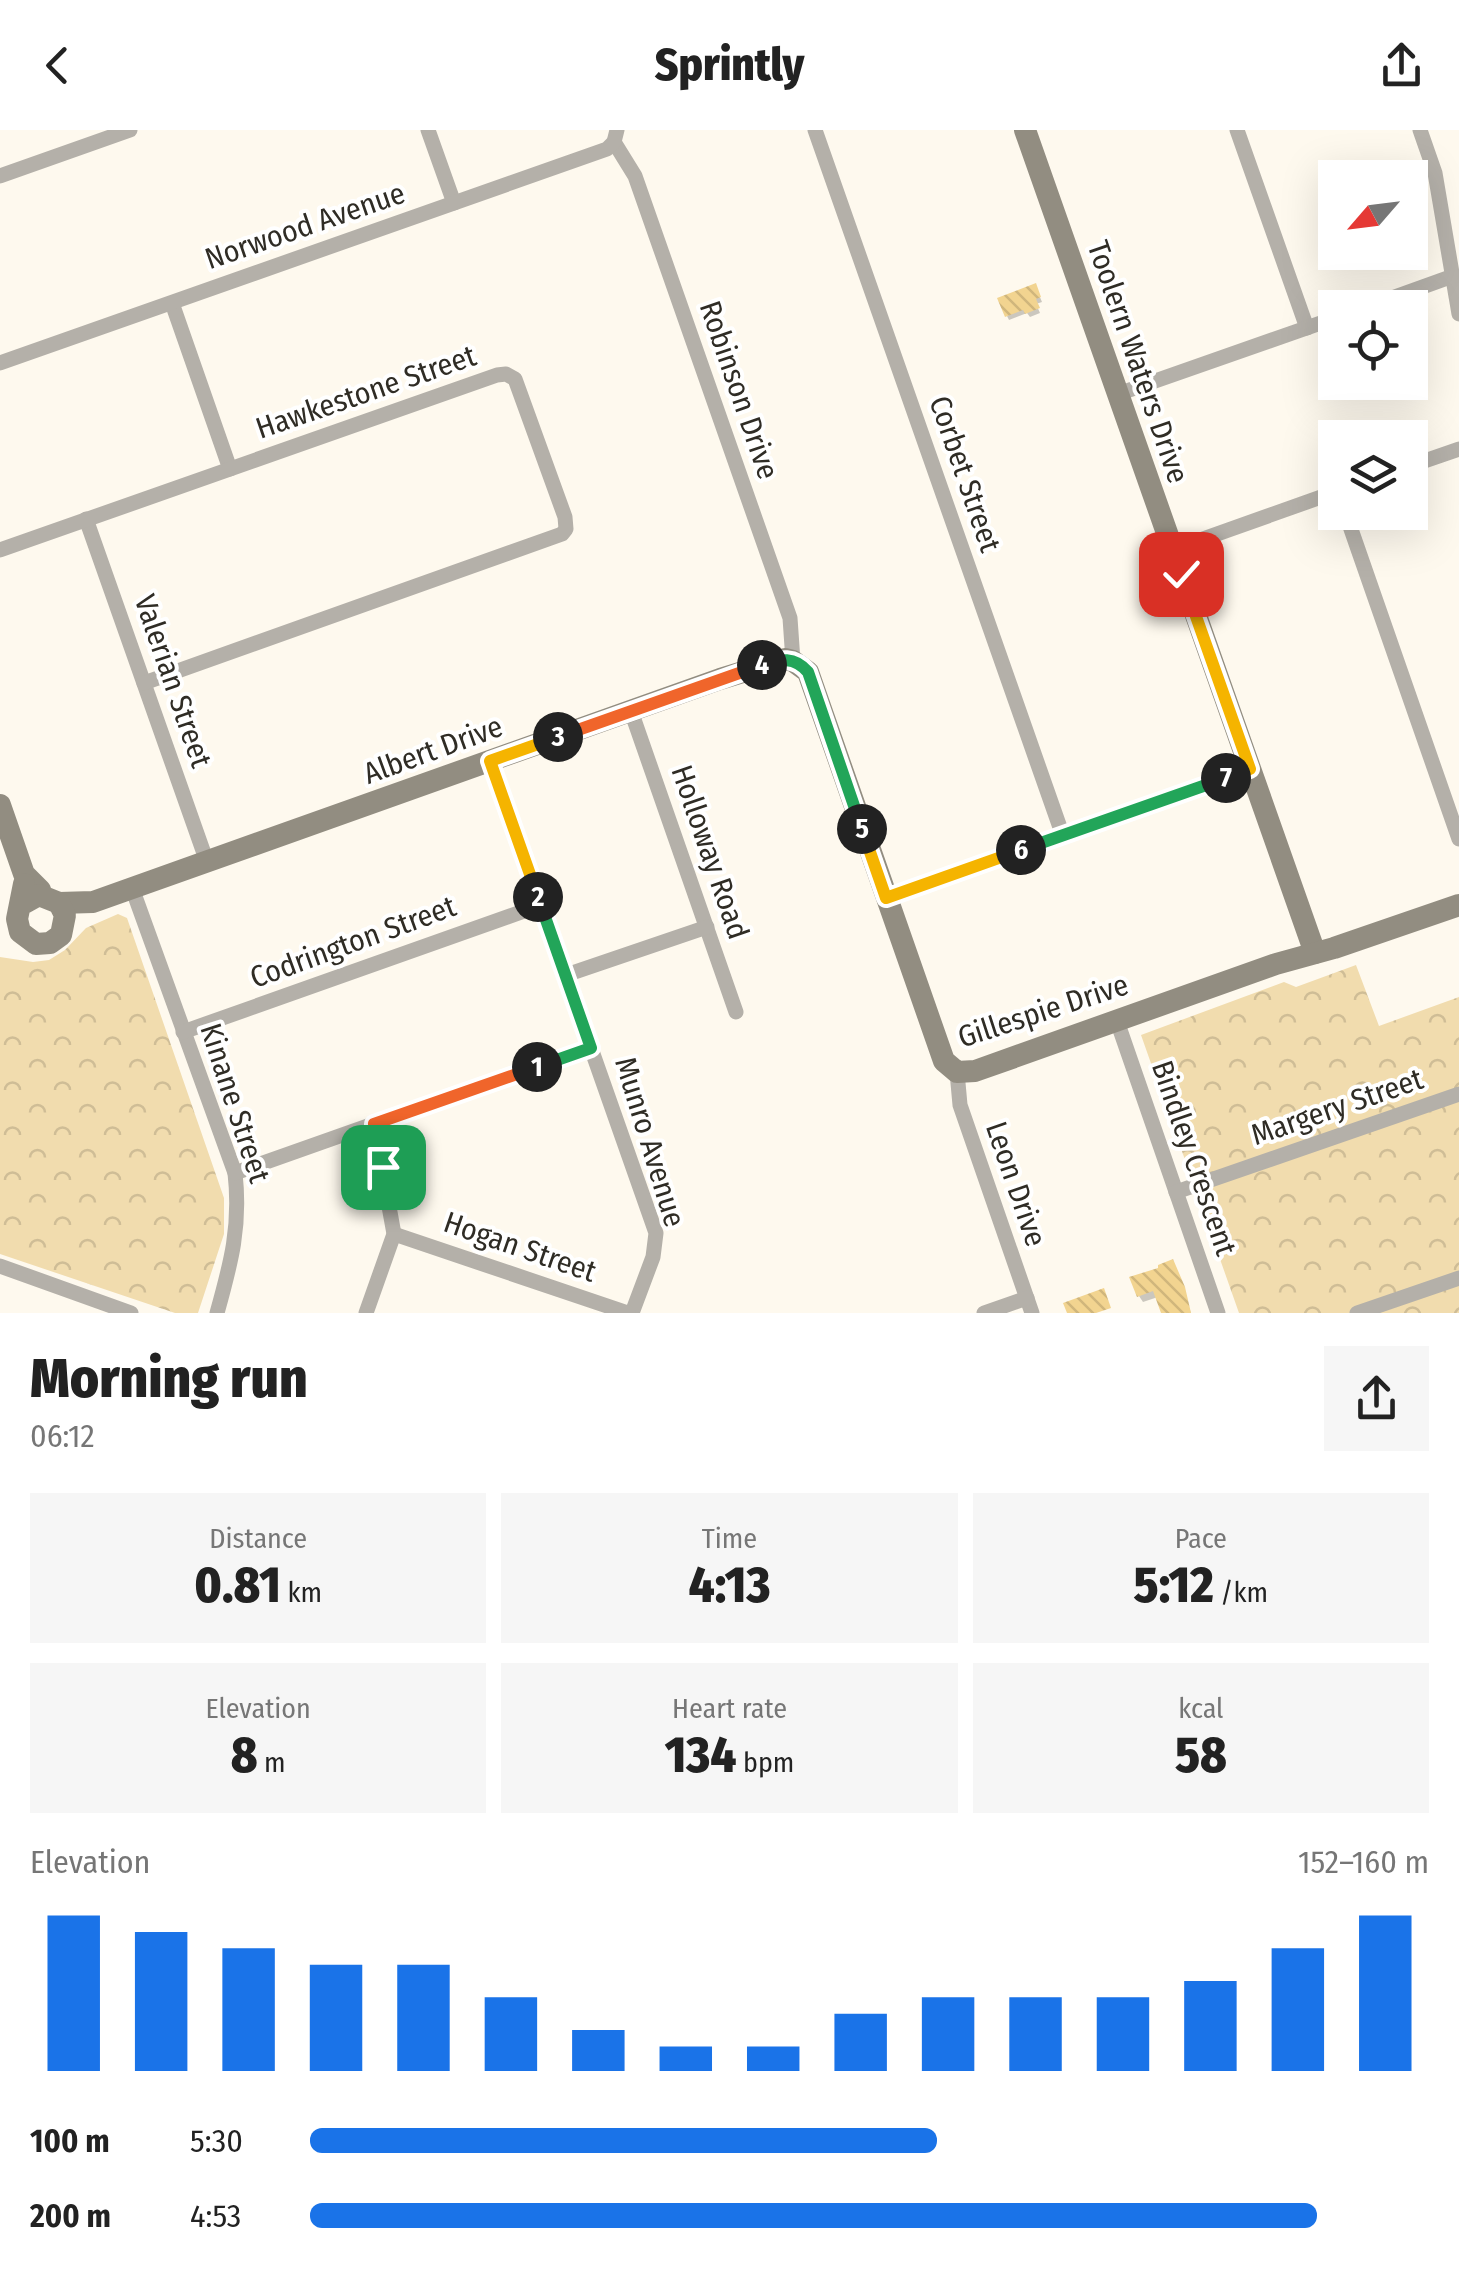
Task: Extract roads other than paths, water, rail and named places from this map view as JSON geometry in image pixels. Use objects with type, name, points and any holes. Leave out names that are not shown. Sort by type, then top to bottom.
[{"type":"street","points":[[0,176],[130,130]]},
{"type":"street","points":[[428,130],[454,203]]},
{"type":"street","name":"Corbet Street","points":[[815,130],[1063,836]]},
{"type":"street","name":"Toolern Waters Drive","points":[[1025,130],[1314,953]]},
{"type":"street","points":[[1237,130],[1307,328]]},
{"type":"street","points":[[1420,130],[1435,174],[1459,314]]},
{"type":"street","name":"Norwood Avenue","points":[[0,363],[608,149],[616,136]]},
{"type":"street","name":"Robinson Drive","points":[[616,136],[635,176],[790,618],[794,660]]},
{"type":"street","points":[[1414,290],[1452,276]]},
{"type":"street","points":[[172,302],[230,469]]},
{"type":"street","points":[[1118,394],[1318,324]]},
{"type":"street","name":"Hawkestone Street","points":[[0,550],[506,374],[519,385],[565,517],[566,529],[555,538],[144,683]]},
{"type":"street","points":[[1428,459],[1459,448]]},
{"type":"street","points":[[1172,550],[1318,498]]},
{"type":"street","name":"Valerian Street","points":[[86,520],[207,862]]},
{"type":"street","points":[[1351,530],[1459,839]]},
{"type":"street","name":"Albert Drive","points":[[57,908],[94,902],[632,711],[777,661],[794,660]]},
{"type":"street","name":"Gillespie Drive","points":[[794,660],[808,672],[944,1061],[957,1072],[975,1071],[1459,905]]},
{"type":"street","name":"Holloway Road","points":[[632,711],[736,1012]]},
{"type":"street","name":"Munro Avenue","points":[[490,761],[656,1233],[653,1256],[630,1313]]},
{"type":"street","points":[[886,898],[1250,769]]},
{"type":"street","points":[[0,805],[19,908],[36,944],[50,943],[61,935],[57,908],[32,897],[19,908],[0,939]]},
{"type":"street","name":"Kinane Street","points":[[132,888],[235,1174],[239,1206],[235,1252],[217,1313]]},
{"type":"street","name":"Codrington Street","points":[[183,1032],[541,904]]},
{"type":"street","points":[[566,975],[707,928]]},
{"type":"street","name":"Bindley Crescent","points":[[1116,1020],[1218,1313]]},
{"type":"street","points":[[235,1174],[591,1048]]},
{"type":"street","name":"Leon Drive","points":[[957,1072],[960,1105],[1030,1305]]},
{"type":"street","name":"Margery Street","points":[[1176,1192],[1459,1094]]},
{"type":"street","points":[[366,1313],[394,1234],[374,1124]]},
{"type":"street","name":"Hogan Street","points":[[394,1234],[630,1313]]},
{"type":"street","points":[[0,1266],[132,1313]]},
{"type":"street","points":[[1357,1313],[1459,1278]]},
{"type":"street","points":[[984,1313],[1030,1305]]}]
